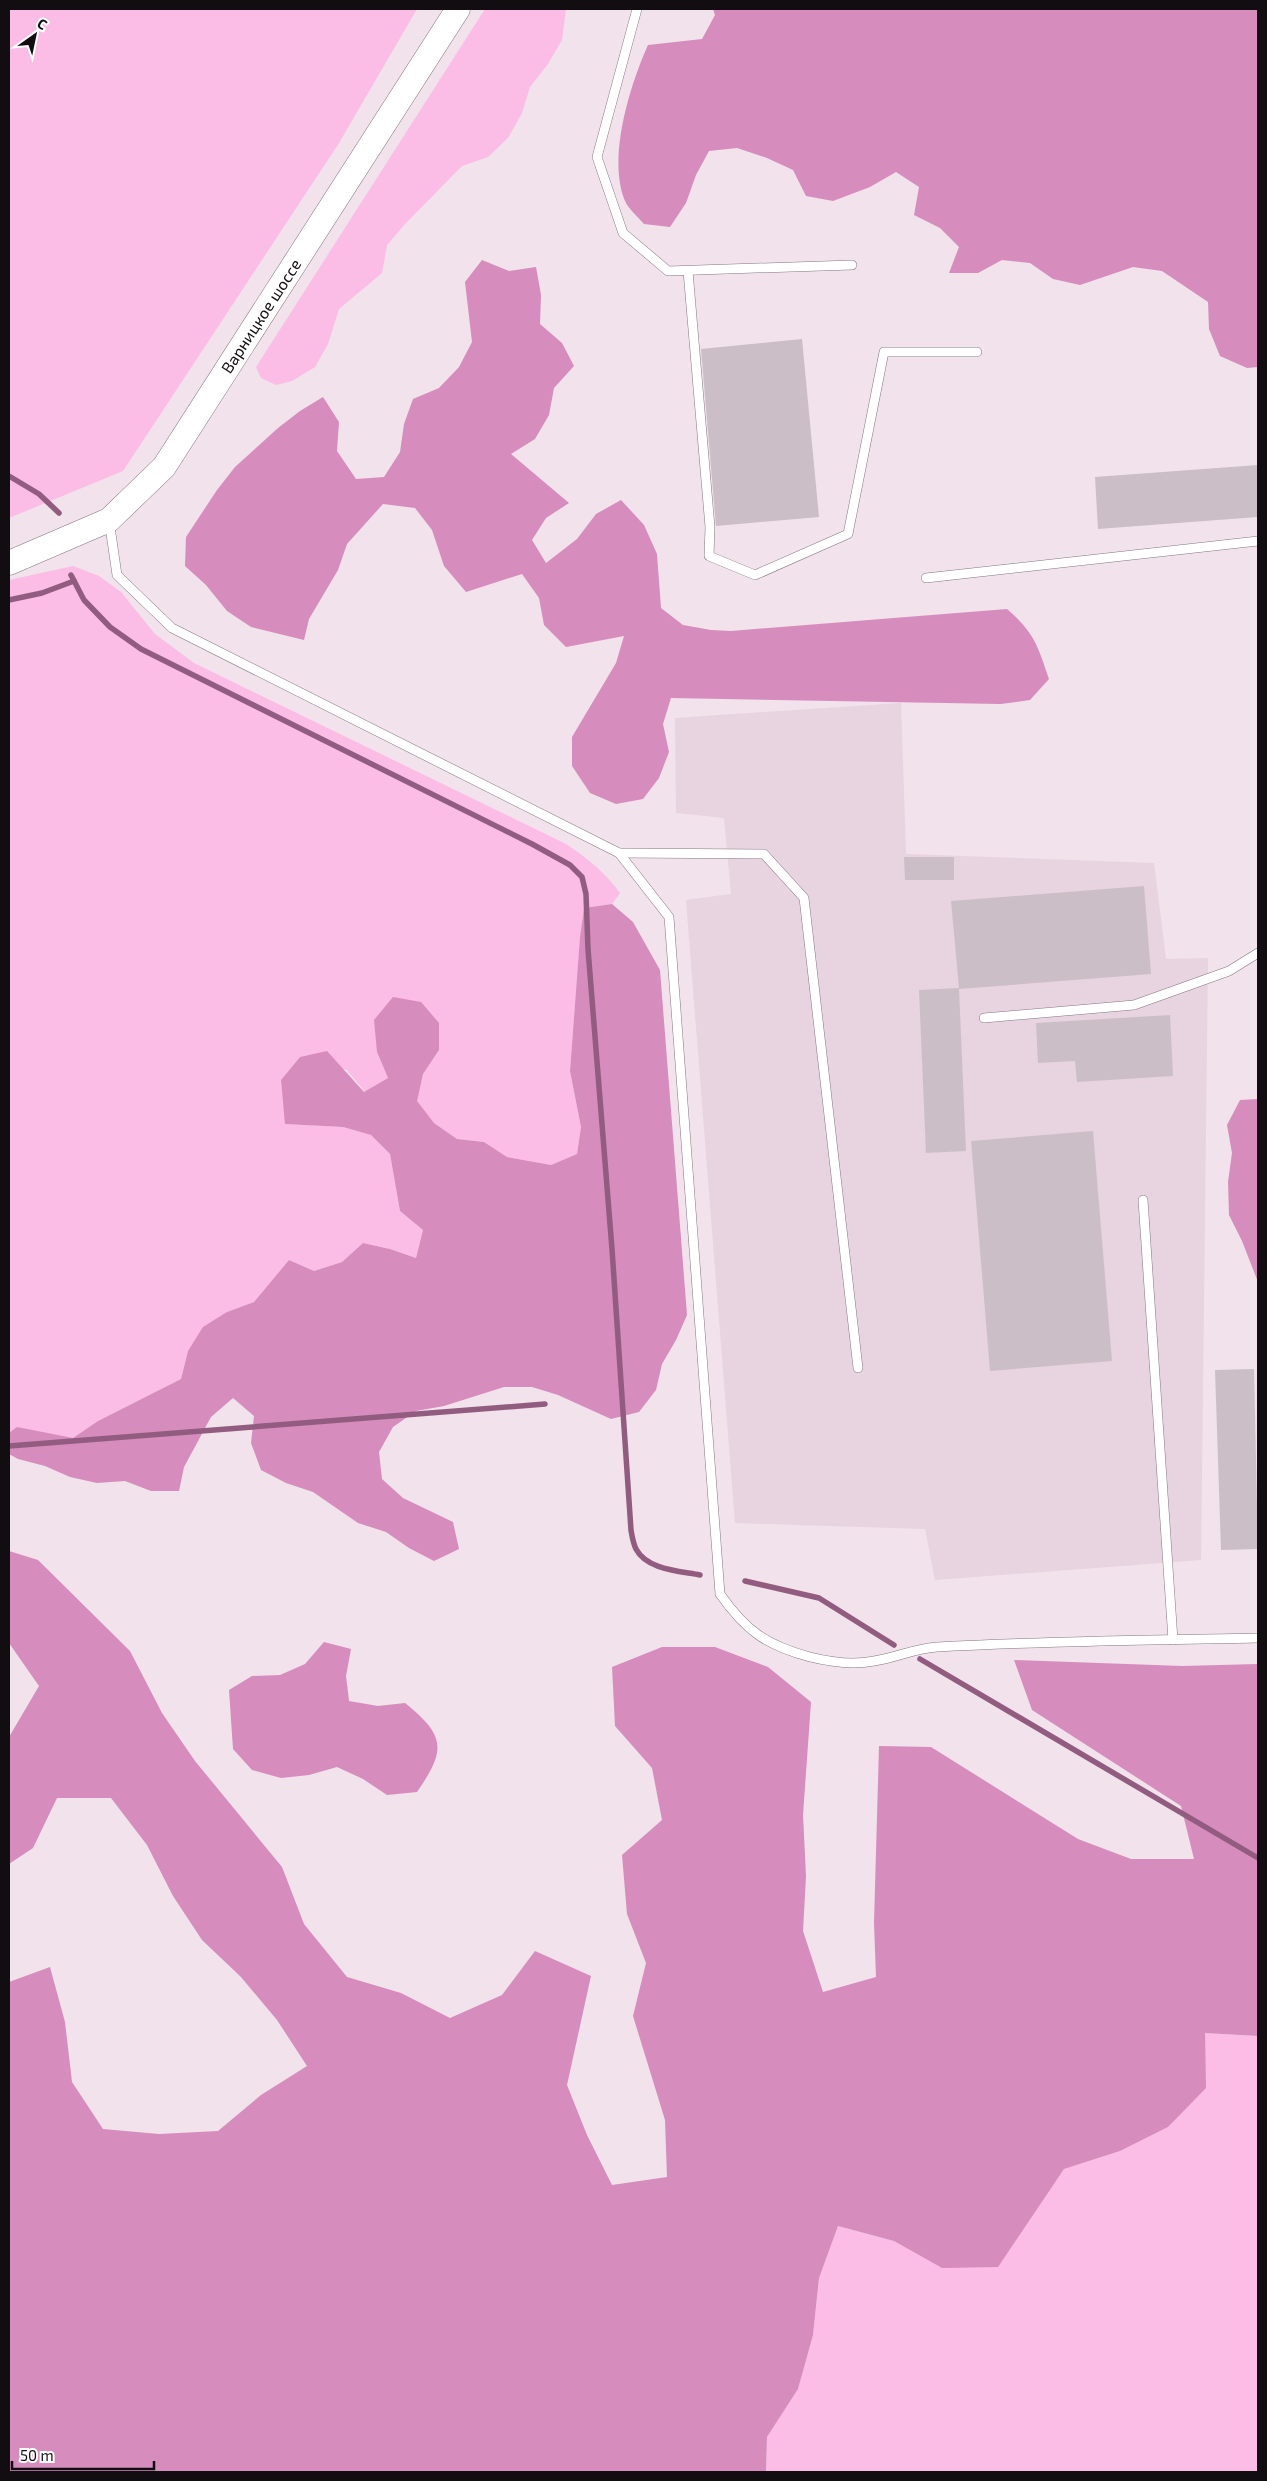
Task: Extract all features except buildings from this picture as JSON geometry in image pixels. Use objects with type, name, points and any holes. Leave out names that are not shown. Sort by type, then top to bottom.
[{"type":"street","name":"Варницкое шоссе","points":[[9,563],[109,520],[164,467],[458,9]]},
{"type":"lane","points":[[637,9],[597,157],[622,233],[668,271],[852,265]]},
{"type":"lane","points":[[688,270],[710,527],[708,556],[755,574],[848,534],[884,352],[978,352]]},
{"type":"lane","points":[[109,520],[117,575],[172,628],[619,852],[669,917],[720,1594],[736,1617],[758,1637],[811,1658],[841,1662],[872,1662],[934,1647],[1258,1638]]},
{"type":"lane","points":[[926,578],[1258,542]]},
{"type":"lane","points":[[619,852],[764,854],[804,898],[858,1368]]},
{"type":"lane","points":[[984,1018],[1134,1005],[1229,972],[1258,954]]},
{"type":"lane","points":[[1143,1200],[1173,1640]]},
{"type":"shaded area","points":[[9,9],[417,9],[339,143],[123,471],[9,518]]},
{"type":"shaded area","points":[[485,9],[566,9],[562,40],[548,64],[530,87],[522,113],[508,138],[488,157],[462,166],[387,245],[382,273],[339,309],[328,344],[315,367],[292,381],[276,385],[261,378],[256,367]]},
{"type":"shaded area","points":[[713,9],[1258,9],[1258,367],[1247,368],[1220,356],[1209,329],[1208,302],[1162,271],[1133,267],[1080,285],[1053,279],[1030,263],[1002,260],[978,273],[949,273],[959,247],[940,228],[914,215],[919,187],[896,172],[870,187],[833,201],[806,196],[793,170],[767,158],[737,148],[709,151],[696,175],[686,203],[670,227],[644,224],[626,203],[620,186],[618,166],[623,123],[634,81],[648,45],[702,39],[715,15]]},
{"type":"shaded area","points":[[482,260],[509,271],[536,267],[541,295],[540,324],[562,343],[574,366],[554,388],[549,415],[535,439],[511,454],[569,503],[546,518],[532,540],[546,563],[577,539],[596,514],[621,500],[644,525],[657,554],[661,608],[683,625],[731,631],[1007,609],[1023,625],[1034,640],[1049,679],[1030,700],[1001,704],[671,698],[663,724],[669,752],[659,778],[643,799],[616,804],[590,793],[572,766],[572,737],[616,663],[624,636],[566,647],[544,625],[539,598],[522,574],[466,592],[444,566],[432,530],[415,508],[383,504],[347,544],[338,570],[309,619],[304,640],[251,627],[227,611],[206,585],[185,566],[186,537],[217,490],[235,467],[278,428],[300,411],[323,397],[339,422],[337,451],[356,479],[384,477],[400,452],[404,424],[413,399],[439,388],[459,367],[472,342],[465,282]]},
{"type":"shaded area","points":[[73,566],[99,576],[121,592],[155,634],[194,663],[566,844],[596,866],[620,893],[612,904],[584,908],[580,937],[570,1071],[581,1127],[577,1154],[551,1165],[507,1157],[484,1142],[457,1139],[434,1123],[416,1102],[423,1074],[439,1050],[377,1052],[388,1078],[365,1092],[347,1070],[300,1057],[281,1080],[286,1124],[343,1127],[371,1135],[390,1154],[400,1211],[423,1230],[416,1258],[390,1249],[363,1243],[342,1262],[314,1271],[289,1260],[254,1302],[227,1312],[188,1351],[181,1379],[98,1421],[73,1438],[45,1434],[9,1433],[9,580]]},
{"type":"shaded area","points":[[901,703],[906,854],[1154,863],[1166,959],[1208,958],[1201,1560],[935,1580],[925,1529],[735,1523],[686,900],[731,894],[724,818],[676,813],[675,718]]},
{"type":"shaded area","points":[[612,904],[633,922],[660,970],[687,1315],[676,1340],[662,1364],[656,1390],[639,1412],[611,1419],[558,1395],[532,1387],[504,1387],[444,1406],[416,1411],[393,1427],[379,1452],[382,1479],[403,1498],[453,1522],[459,1549],[434,1561],[409,1548],[386,1532],[358,1523],[313,1492],[286,1483],[261,1470],[251,1443],[254,1416],[233,1398],[211,1417],[184,1467],[179,1491],[151,1491],[125,1481],[97,1483],[70,1477],[45,1466],[18,1459],[9,1454],[9,1433],[17,1427],[73,1438],[98,1421],[181,1379],[188,1351],[203,1327],[227,1312],[254,1302],[289,1260],[314,1271],[342,1262],[363,1243],[390,1249],[416,1258],[423,1230],[400,1211],[390,1154],[371,1135],[343,1127],[285,1124],[281,1080],[300,1057],[327,1051],[364,1092],[388,1078],[377,1052],[374,1020],[393,997],[421,1002],[439,1023],[439,1050],[423,1074],[417,1101],[434,1123],[457,1139],[484,1142],[507,1157],[551,1165],[577,1154],[581,1127],[570,1071],[580,937],[584,908]]},
{"type":"shaded area","points":[[1258,1099],[1258,1282],[1242,1241],[1229,1215],[1228,1182],[1232,1153],[1227,1125],[1240,1100]]},
{"type":"shaded area","points":[[9,1551],[38,1560],[130,1651],[162,1713],[195,1761],[282,1867],[304,1924],[347,1977],[401,1993],[450,2018],[502,1995],[535,1951],[591,1976],[567,2085],[587,2135],[612,2185],[667,2177],[665,2120],[633,2016],[646,1963],[627,1914],[622,1855],[662,1820],[652,1768],[615,1726],[612,1667],[662,1647],[715,1647],[768,1667],[811,1702],[803,1815],[806,1876],[803,1931],[823,1992],[876,1977],[874,1923],[879,1746],[931,1747],[1078,1839],[1131,1859],[1194,1859],[1181,1806],[1032,1710],[1014,1660],[1182,1666],[1258,1664],[1258,2036],[1205,2033],[1206,2088],[1168,2127],[1120,2151],[1064,2169],[998,2267],[942,2268],[894,2241],[838,2226],[819,2278],[813,2335],[798,2389],[767,2437],[766,2472],[9,2472],[9,1982],[50,1967],[65,2022],[72,2082],[103,2129],[159,2134],[218,2131],[261,2095],[307,2066],[277,2020],[241,1977],[202,1940],[173,1896],[147,1845],[111,1798],[57,1798],[33,1848],[9,1864],[9,1737],[39,1686],[9,1643]]},
{"type":"shaded area","points":[[324,1642],[351,1649],[346,1676],[349,1701],[378,1706],[405,1703],[428,1725],[437,1744],[437,1754],[433,1765],[417,1792],[387,1795],[363,1779],[337,1767],[309,1775],[281,1778],[252,1770],[233,1749],[229,1690],[252,1676],[280,1675],[305,1664]]},
{"type":"shaded area","points":[[1205,2033],[1258,2036],[1258,2472],[766,2472],[767,2437],[798,2389],[813,2335],[819,2278],[838,2226],[894,2241],[942,2268],[1032,2214],[1064,2169],[1120,2151],[1168,2127]]},
{"type":"waterway","points":[[9,476],[39,494],[59,513]]},
{"type":"waterway","points":[[71,575],[84,600],[110,627],[141,649],[532,844],[570,865],[582,877],[586,894],[588,949],[612,1249],[631,1532],[636,1549],[648,1561],[674,1571],[700,1575]]},
{"type":"waterway","points":[[9,600],[42,593],[74,581]]},
{"type":"waterway","points":[[9,1446],[545,1404]]},
{"type":"waterway","points":[[745,1581],[819,1598],[894,1645]]},
{"type":"waterway","points":[[920,1659],[1258,1858]]}]
